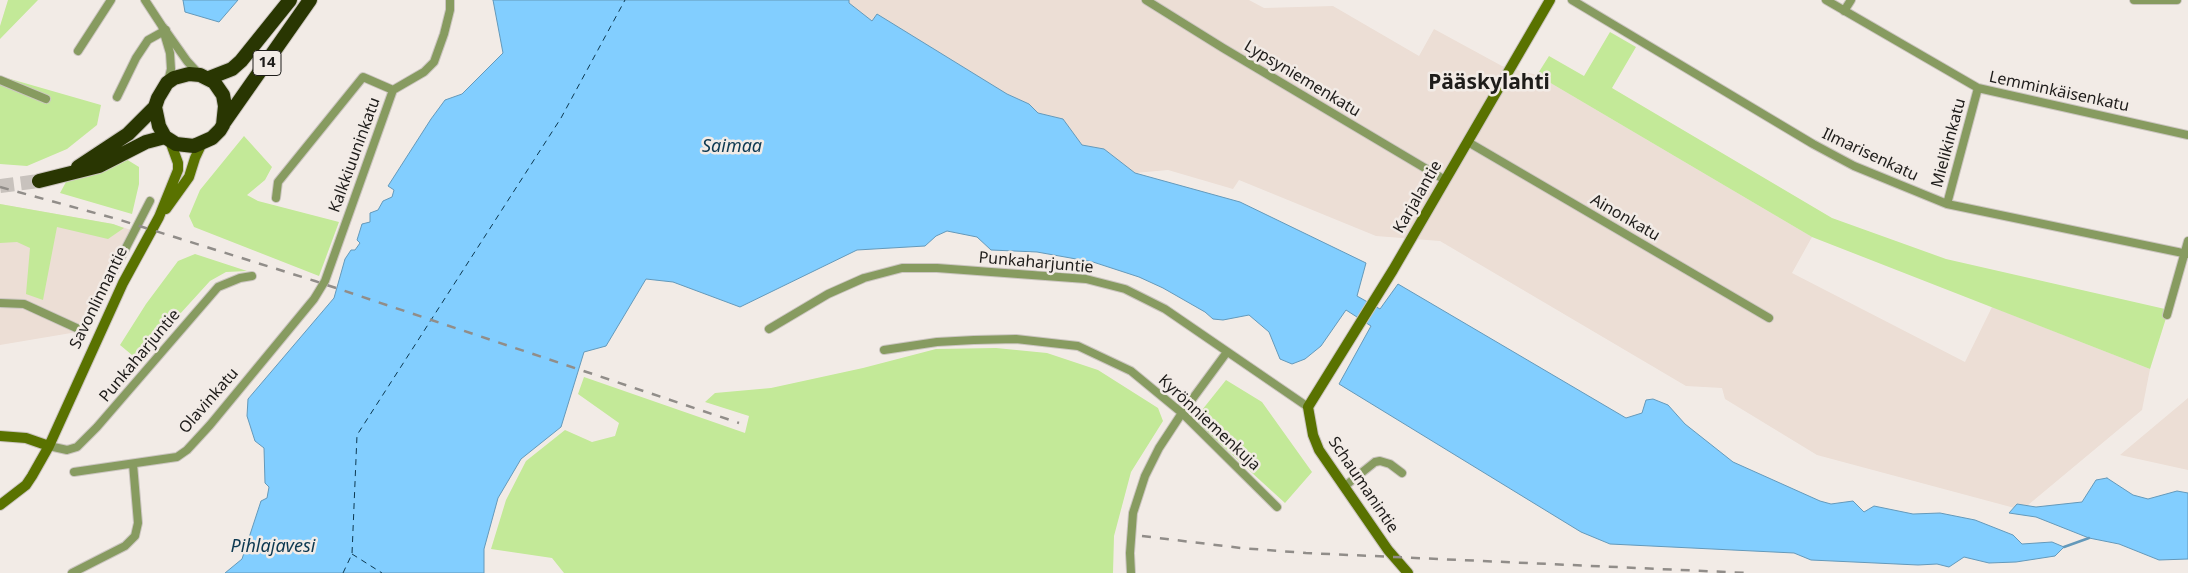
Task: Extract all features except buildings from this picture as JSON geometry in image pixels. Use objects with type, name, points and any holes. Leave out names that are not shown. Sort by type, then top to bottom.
[{"type":"highway","name":"14","points":[[167,83],[181,76],[205,76],[232,68],[241,61],[290,0]]},
{"type":"highway","name":"14","points":[[202,143],[217,134],[310,0]]},
{"type":"highway","points":[[205,76],[219,88],[223,96],[225,106],[223,125]]},
{"type":"highway","points":[[68,174],[128,134],[155,107],[167,83]]},
{"type":"highway","points":[[155,107],[159,126],[167,139]]},
{"type":"highway","points":[[39,181],[99,166],[146,142],[167,139],[185,146],[202,143]]},
{"type":"street","points":[[78,51],[112,0]]},
{"type":"street","points":[[145,0],[187,61],[205,76]]},
{"type":"street","name":"Kalkkiuuninkatu","points":[[325,281],[393,90],[424,72],[434,62],[446,26],[450,10],[450,0]]},
{"type":"street","name":"Lypsyniemenkatu","points":[[1146,0],[1223,48],[1446,180]]},
{"type":"street","name":"Karjalantie","points":[[1308,407],[1446,180],[1550,0]]},
{"type":"street","name":"Ilmarisenkatu","points":[[1572,0],[1846,162],[1947,204],[2187,254]]},
{"type":"street","name":"Lemminkäisenkatu","points":[[1826,0],[1978,88],[2188,135]]},
{"type":"street","points":[[1844,11],[1850,0]]},
{"type":"street","points":[[2134,0],[2176,0]]},
{"type":"street","points":[[162,27],[171,62],[167,83]]},
{"type":"street","points":[[117,97],[136,58],[148,40],[162,27]]},
{"type":"street","points":[[276,198],[278,182],[364,78],[393,90]]},
{"type":"street","points":[[0,80],[46,99]]},
{"type":"street","name":"Mielikinkatu","points":[[1947,204],[1978,88]]},
{"type":"street","name":"Savonlinnantie","points":[[0,505],[26,485],[49,446],[123,284],[159,217],[178,170],[178,163],[167,139]]},
{"type":"street","name":"Ainonkatu","points":[[1468,142],[1770,318]]},
{"type":"street","name":"Savonlinnantie","points":[[159,217],[182,188],[202,143]]},
{"type":"street","points":[[0,303],[24,304],[84,331],[150,201]]},
{"type":"street","points":[[2167,315],[2187,254],[2188,241]]},
{"type":"street","name":"Punkaharjuntie","points":[[769,329],[828,294],[864,278],[902,268],[937,268],[1086,279],[1125,289],[1165,309],[1308,407]]},
{"type":"street","name":"Punkaharjuntie","points":[[49,446],[67,450],[77,447],[97,427],[218,287],[240,278],[252,276]]},
{"type":"street","name":"Olavinkatu","points":[[74,472],[177,457],[187,450],[314,299],[325,281]]},
{"type":"street","name":"Kyrönniemenkuja","points":[[884,350],[937,342],[1016,339],[1078,346],[1130,371],[1182,413],[1277,507]]},
{"type":"street","points":[[1131,573],[1130,553],[1133,513],[1146,476],[1159,448],[1227,352]]},
{"type":"street","name":"Schaumanintie","points":[[1308,407],[1313,435],[1319,450],[1388,550],[1408,573]]},
{"type":"street","points":[[0,436],[26,438],[49,446]]},
{"type":"street","points":[[1344,486],[1375,462],[1390,464],[1402,473]]},
{"type":"street","points":[[72,573],[125,546],[135,536],[138,523],[133,464]]},
{"type":"shaded area","points":[[849,0],[1249,0],[1264,8],[1333,6],[1419,56],[1434,29],[1502,66],[1537,75],[1812,237],[1792,273],[1965,362],[1992,307],[2150,369],[2142,410],[2022,510],[1817,455],[1725,399],[1722,388],[1686,386],[1440,241],[1376,236],[1239,180],[1233,189],[1168,170],[1135,173],[1104,149],[1082,145],[1063,119],[1038,113],[1029,104],[1007,94],[877,15],[872,21],[848,3]]},
{"type":"shaded area","points":[[0,204],[113,224],[134,231],[83,331],[0,345]]},
{"type":"shaded area","points":[[2188,398],[2188,470],[2120,455]]},
{"type":"green space","points":[[8,0],[38,0],[0,39],[0,26]]},
{"type":"green space","points":[[1610,32],[1636,47],[1612,88],[1832,218],[1946,259],[2165,309],[2167,315],[2150,369],[1812,237],[1537,75],[1549,56],[1584,76]]},
{"type":"green space","points":[[0,76],[101,105],[97,125],[67,149],[27,166],[0,164]]},
{"type":"green space","points":[[244,136],[272,167],[265,180],[247,195],[258,201],[339,222],[319,276],[194,227],[189,216],[200,190]]},
{"type":"green space","points":[[126,159],[139,167],[139,184],[132,214],[60,193],[66,182]]},
{"type":"green space","points":[[0,204],[113,224],[124,228],[108,239],[57,227],[43,300],[26,294],[30,248],[17,242],[0,243]]},
{"type":"green space","points":[[195,254],[247,271],[226,272],[210,281],[138,360],[120,345],[146,304],[178,261]]},
{"type":"green space","points":[[996,348],[1047,353],[1098,370],[1158,408],[1163,421],[1131,472],[1114,536],[1113,573],[564,573],[552,558],[491,549],[506,500],[526,461],[565,430],[592,442],[615,436],[619,423],[578,394],[584,377],[745,433],[749,416],[705,402],[715,393],[771,388],[863,368],[936,349]]},
{"type":"green space","points":[[1226,380],[1262,402],[1312,472],[1285,503],[1194,420]]},
{"type":"water","points":[[183,0],[238,0],[219,22],[185,12]]},
{"type":"water","name":"Saimaa","points":[[493,0],[849,0],[849,3],[872,21],[877,14],[1007,94],[1029,104],[1038,113],[1063,119],[1082,145],[1104,149],[1135,173],[1240,202],[1366,263],[1357,296],[1380,309],[1398,284],[1626,418],[1642,413],[1646,400],[1653,399],[1668,405],[1685,424],[1733,462],[1820,501],[1831,504],[1853,501],[1864,512],[1874,506],[1913,514],[1940,513],[1975,520],[2013,535],[2022,544],[2052,542],[2064,547],[2055,556],[2016,562],[1989,563],[1964,557],[1949,567],[1937,564],[1918,565],[1811,560],[1794,553],[1610,544],[1581,532],[1339,384],[1371,326],[1346,310],[1321,346],[1305,359],[1292,364],[1280,359],[1269,332],[1249,315],[1223,320],[1213,319],[1205,312],[1163,288],[1139,277],[1093,262],[1037,252],[991,250],[977,237],[947,231],[936,236],[925,246],[857,250],[740,307],[673,282],[646,279],[606,346],[584,352],[561,427],[521,459],[498,498],[484,549],[484,573],[225,573],[242,559],[261,501],[267,498],[269,487],[265,483],[264,448],[255,441],[247,416],[248,399],[334,298],[345,259],[351,250],[355,250],[360,243],[357,240],[362,224],[370,222],[370,213],[378,210],[383,201],[392,197],[394,190],[388,186],[445,100],[462,94],[503,53]]},
{"type":"water","points":[[2107,478],[2133,495],[2148,499],[2177,491],[2188,493],[2188,559],[2159,560],[2119,544],[2089,538],[2036,517],[2009,513],[2017,504],[2036,507],[2082,502],[2096,480]]},
{"type":"waterway","points":[[2064,547],[2089,538]]},
{"type":"ferry route","points":[[343,573],[352,554],[357,435],[561,118],[625,0]]},
{"type":"ferry route","points":[[352,554],[382,573]]},
{"type":"tunnel","points":[[0,186],[39,181]]},
{"type":"railway","points":[[0,187],[117,219],[315,281],[739,423]]},
{"type":"railway","points":[[1142,536],[1241,548],[1306,553],[1748,573]]},
{"type":"district","name":"Pääskylahti","points":[[1489,83]]},
{"type":"water label","name":"Pihlajavesi","points":[[273,547]]}]
